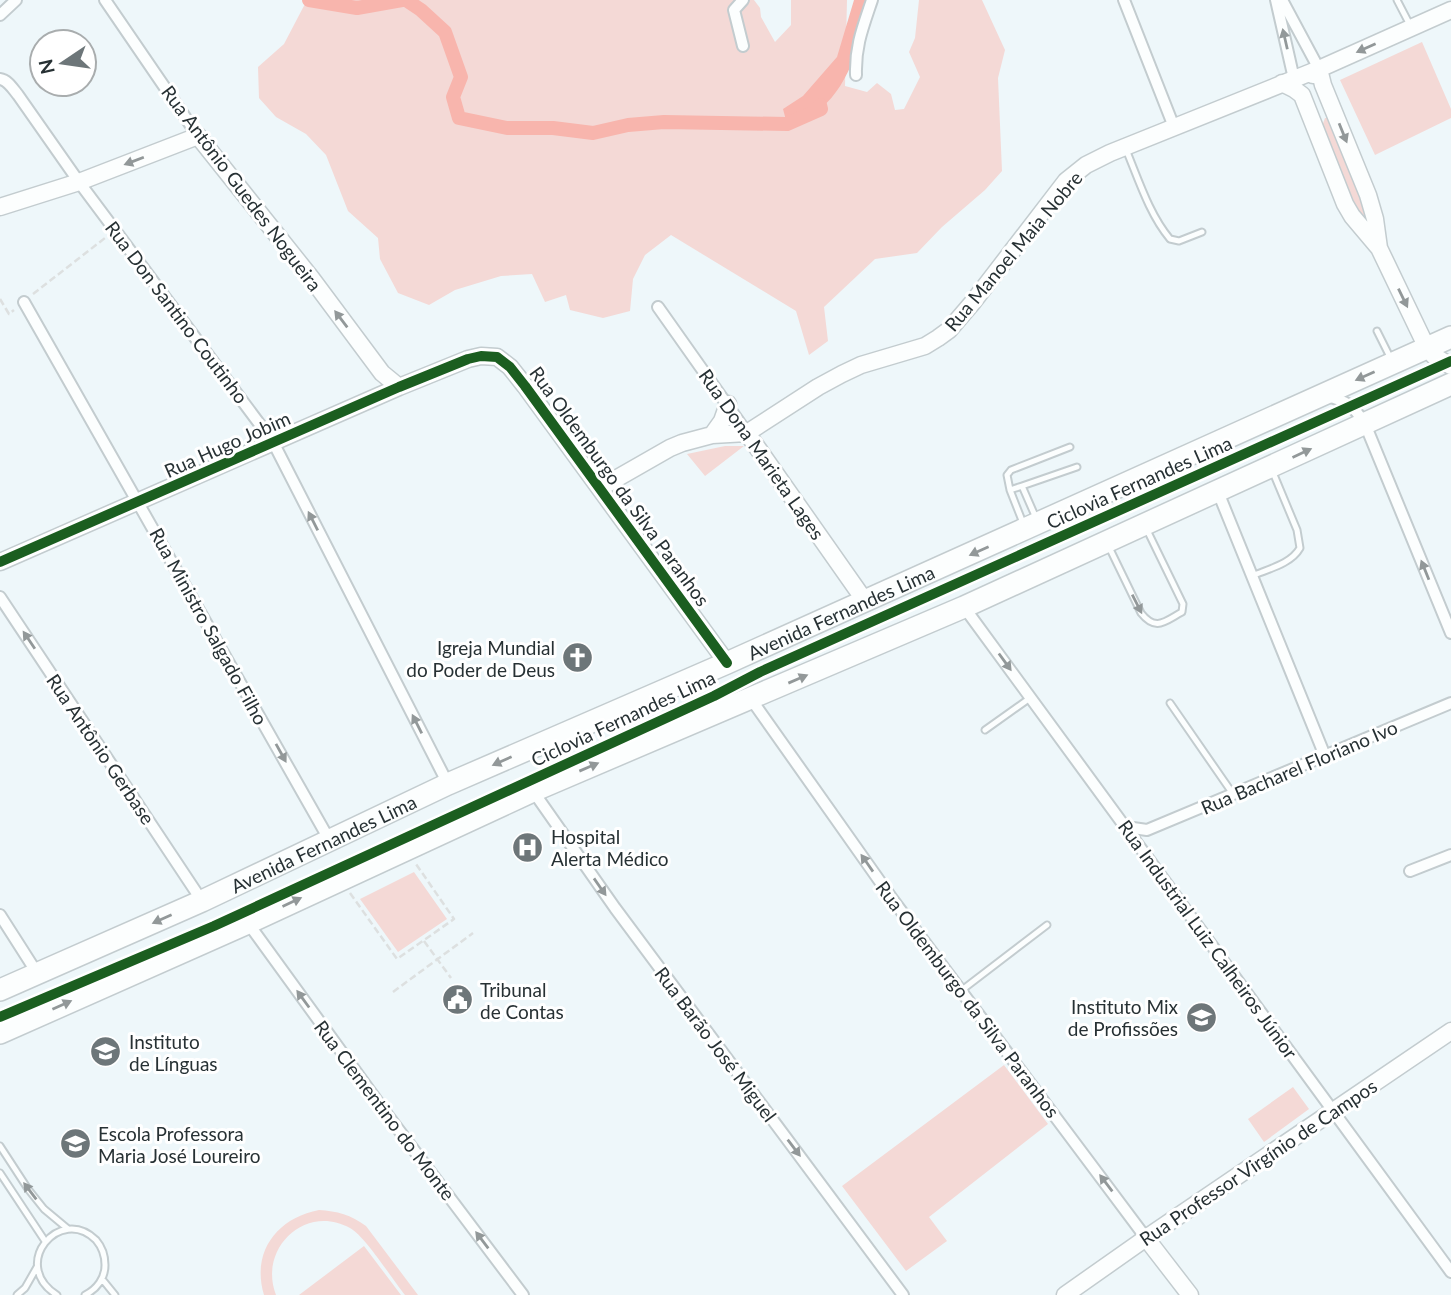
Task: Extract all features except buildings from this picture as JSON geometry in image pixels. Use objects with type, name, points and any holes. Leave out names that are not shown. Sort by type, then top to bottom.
[{"type":"highway","name":"Avenida Fernandes Lima","points":[[0,990],[202,901],[448,784],[727,663],[1451,337]]},
{"type":"highway","name":"Avenida Fernandes Lima","points":[[0,1033],[248,923],[533,791],[964,607],[1451,384]]},
{"type":"street","points":[[0,15],[16,0]]},
{"type":"street","name":"Rua Antônio Guedes Nogueira","points":[[105,0],[198,136],[312,279],[382,373],[399,387]]},
{"type":"street","points":[[743,0],[734,10],[743,47]]},
{"type":"street","points":[[856,75],[855,55],[872,0]]},
{"type":"street","points":[[1124,0],[1174,127]]},
{"type":"street","points":[[1276,0],[1288,81],[1302,96],[1345,204],[1379,248],[1427,348],[1434,356],[1451,366]]},
{"type":"street","points":[[1282,0],[1319,69],[1372,205],[1379,248]]},
{"type":"street","name":"Rua Manoel Maia Nobre","points":[[600,488],[682,443],[712,435],[747,433],[842,374],[861,365],[925,346],[938,338],[949,330],[973,302],[1066,181],[1086,165],[1319,69],[1451,10]]},
{"type":"street","points":[[1302,96],[1305,87],[1319,69]]},
{"type":"street","name":"Rua Don Santino Coutinho","points":[[0,79],[10,86],[273,442],[448,784]]},
{"type":"street","points":[[0,206],[79,182],[198,136]]},
{"type":"street","name":"Rua Ministro Salgado Filho","points":[[24,302],[330,841]]},
{"type":"street","name":"Rua Dona Marieta Lages","points":[[658,307],[865,601]]},
{"type":"street","name":"Rua Oldemburgo da Silva Paranhos","points":[[468,359],[492,356],[510,367],[727,663]]},
{"type":"street","name":"Rua Hugo Jobim","points":[[0,562],[382,394],[468,359]]},
{"type":"street","points":[[382,373],[382,394]]},
{"type":"street","points":[[1322,395],[1352,405],[1365,424],[1451,634]]},
{"type":"street","points":[[712,435],[722,421],[728,404]]},
{"type":"street","points":[[1217,492],[1325,756]]},
{"type":"street","name":"Rua Antônio Gerbase","points":[[0,597],[202,901]]},
{"type":"street","name":"Rua Industrial Luiz Calheiros Júnior","points":[[964,607],[1451,1272]]},
{"type":"street","name":"Rua Oldemburgo da Silva Paranhos","points":[[751,699],[893,900],[1190,1295]]},
{"type":"street","name":"Rua Bacharel Floriano Ivo","points":[[1147,830],[1451,703]]},
{"type":"street","name":"Rua Barão José Miguel","points":[[533,791],[615,908],[903,1295]]},
{"type":"street","points":[[1126,827],[1147,830],[1142,852]]},
{"type":"street","points":[[1410,871],[1451,855]]},
{"type":"street","points":[[0,915],[37,973]]},
{"type":"street","name":"Rua Clementino do Monte","points":[[248,923],[523,1295]]},
{"type":"street","name":"Rua Professor Virgínio de Campos","points":[[1065,1295],[1451,1031]]},
{"type":"lane","points":[[1397,0],[1411,28]]},
{"type":"lane","points":[[1125,147],[1161,229],[1170,239],[1179,241],[1202,232]]},
{"type":"lane","points":[[1377,331],[1393,363]]},
{"type":"lane","points":[[1032,527],[1010,490],[1007,475],[1011,470],[1070,447]]},
{"type":"lane","points":[[1010,490],[1077,467]]},
{"type":"lane","points":[[1252,576],[1289,560],[1300,548],[1297,530],[1270,468]]},
{"type":"lane","points":[[1023,486],[1032,527]]},
{"type":"lane","points":[[1107,543],[1141,613],[1148,622],[1162,623],[1182,612],[1183,604],[1145,525]]},
{"type":"lane","points":[[985,730],[1031,697]]},
{"type":"lane","points":[[1170,703],[1233,794]]},
{"type":"lane","points":[[962,990],[1047,925]]},
{"type":"lane","points":[[0,1146],[44,1209],[68,1229],[86,1233],[99,1244],[105,1261],[102,1279],[85,1295]]},
{"type":"lane","points":[[0,1173],[45,1241]]},
{"type":"lane","points":[[18,1295],[37,1267],[40,1249],[45,1241],[68,1229]]},
{"type":"lane","points":[[37,1267],[43,1283],[57,1295]]},
{"type":"lane","points":[[102,1279],[115,1295]]},
{"type":"path","points":[[0,299],[9,314],[116,229]]},
{"type":"path","points":[[350,893],[397,959],[454,919],[416,863]]},
{"type":"path","points":[[393,992],[473,933]]},
{"type":"path","points":[[424,940],[451,978]]},
{"type":"shaded area","points":[[307,0],[754,0],[775,42],[791,25],[791,0],[847,0],[845,86],[867,92],[877,83],[891,94],[895,110],[904,109],[920,77],[909,52],[915,38],[919,0],[982,0],[1005,50],[998,78],[1002,171],[917,253],[875,259],[824,307],[828,341],[809,355],[796,311],[671,235],[645,255],[633,279],[630,311],[603,318],[570,310],[566,295],[545,302],[532,274],[501,276],[455,290],[429,305],[398,293],[380,259],[378,238],[348,211],[326,155],[306,134],[276,117],[259,98],[258,67],[284,44]]},
{"type":"shaded area","points":[[854,0],[872,0],[848,73],[821,108],[787,124],[783,109],[803,96],[837,57]]},
{"type":"shaded area","points":[[1422,42],[1451,109],[1451,118],[1375,155],[1340,80]]},
{"type":"shaded area","points":[[1325,118],[1332,118],[1371,220],[1366,225],[1352,209],[1322,126]]},
{"type":"shaded area","points":[[725,446],[744,446],[705,476],[687,454]]},
{"type":"shaded area","points":[[414,872],[447,919],[398,952],[360,899]]},
{"type":"shaded area","points":[[1004,1065],[1048,1124],[929,1217],[947,1241],[906,1271],[842,1186]]},
{"type":"shaded area","points":[[1293,1087],[1309,1109],[1264,1142],[1248,1119]]},
{"type":"shaded area","points":[[319,1210],[344,1214],[366,1226],[418,1295],[405,1295],[371,1248],[350,1228],[333,1222],[317,1221],[302,1226],[289,1235],[280,1247],[272,1278],[276,1295],[264,1295],[261,1265],[271,1239],[291,1221]]},
{"type":"shaded area","points":[[364,1246],[401,1295],[299,1295]]},
{"type":"waterway","points":[[309,0],[357,8],[402,0]]},
{"type":"waterway","points":[[406,0],[445,32],[461,77],[453,97],[459,118],[507,128],[553,128],[593,133],[628,125],[664,122],[787,124],[821,109],[820,105]]},
{"type":"cycle path","points":[[0,562],[399,387],[468,359],[497,357],[510,367],[525,386],[727,663]]},
{"type":"cycle path","name":"Ciclovia Fernandes Lima","points":[[0,1017],[214,926],[714,696],[760,672],[1451,361]]},
{"type":"place","name":"Igreja Mundial do Poder de Deus","points":[[578,658]]},
{"type":"place","name":"Hospital Alerta Médico","points":[[528,847]]},
{"type":"place","name":"Tribunal de Contas","points":[[457,1000]]},
{"type":"place","name":"Instituto Mix de Profissões","points":[[1201,1017]]},
{"type":"place","name":"Instituto de Línguas","points":[[106,1052]]},
{"type":"place","name":"Escola Professora Maria José Loureiro","points":[[75,1144]]}]
